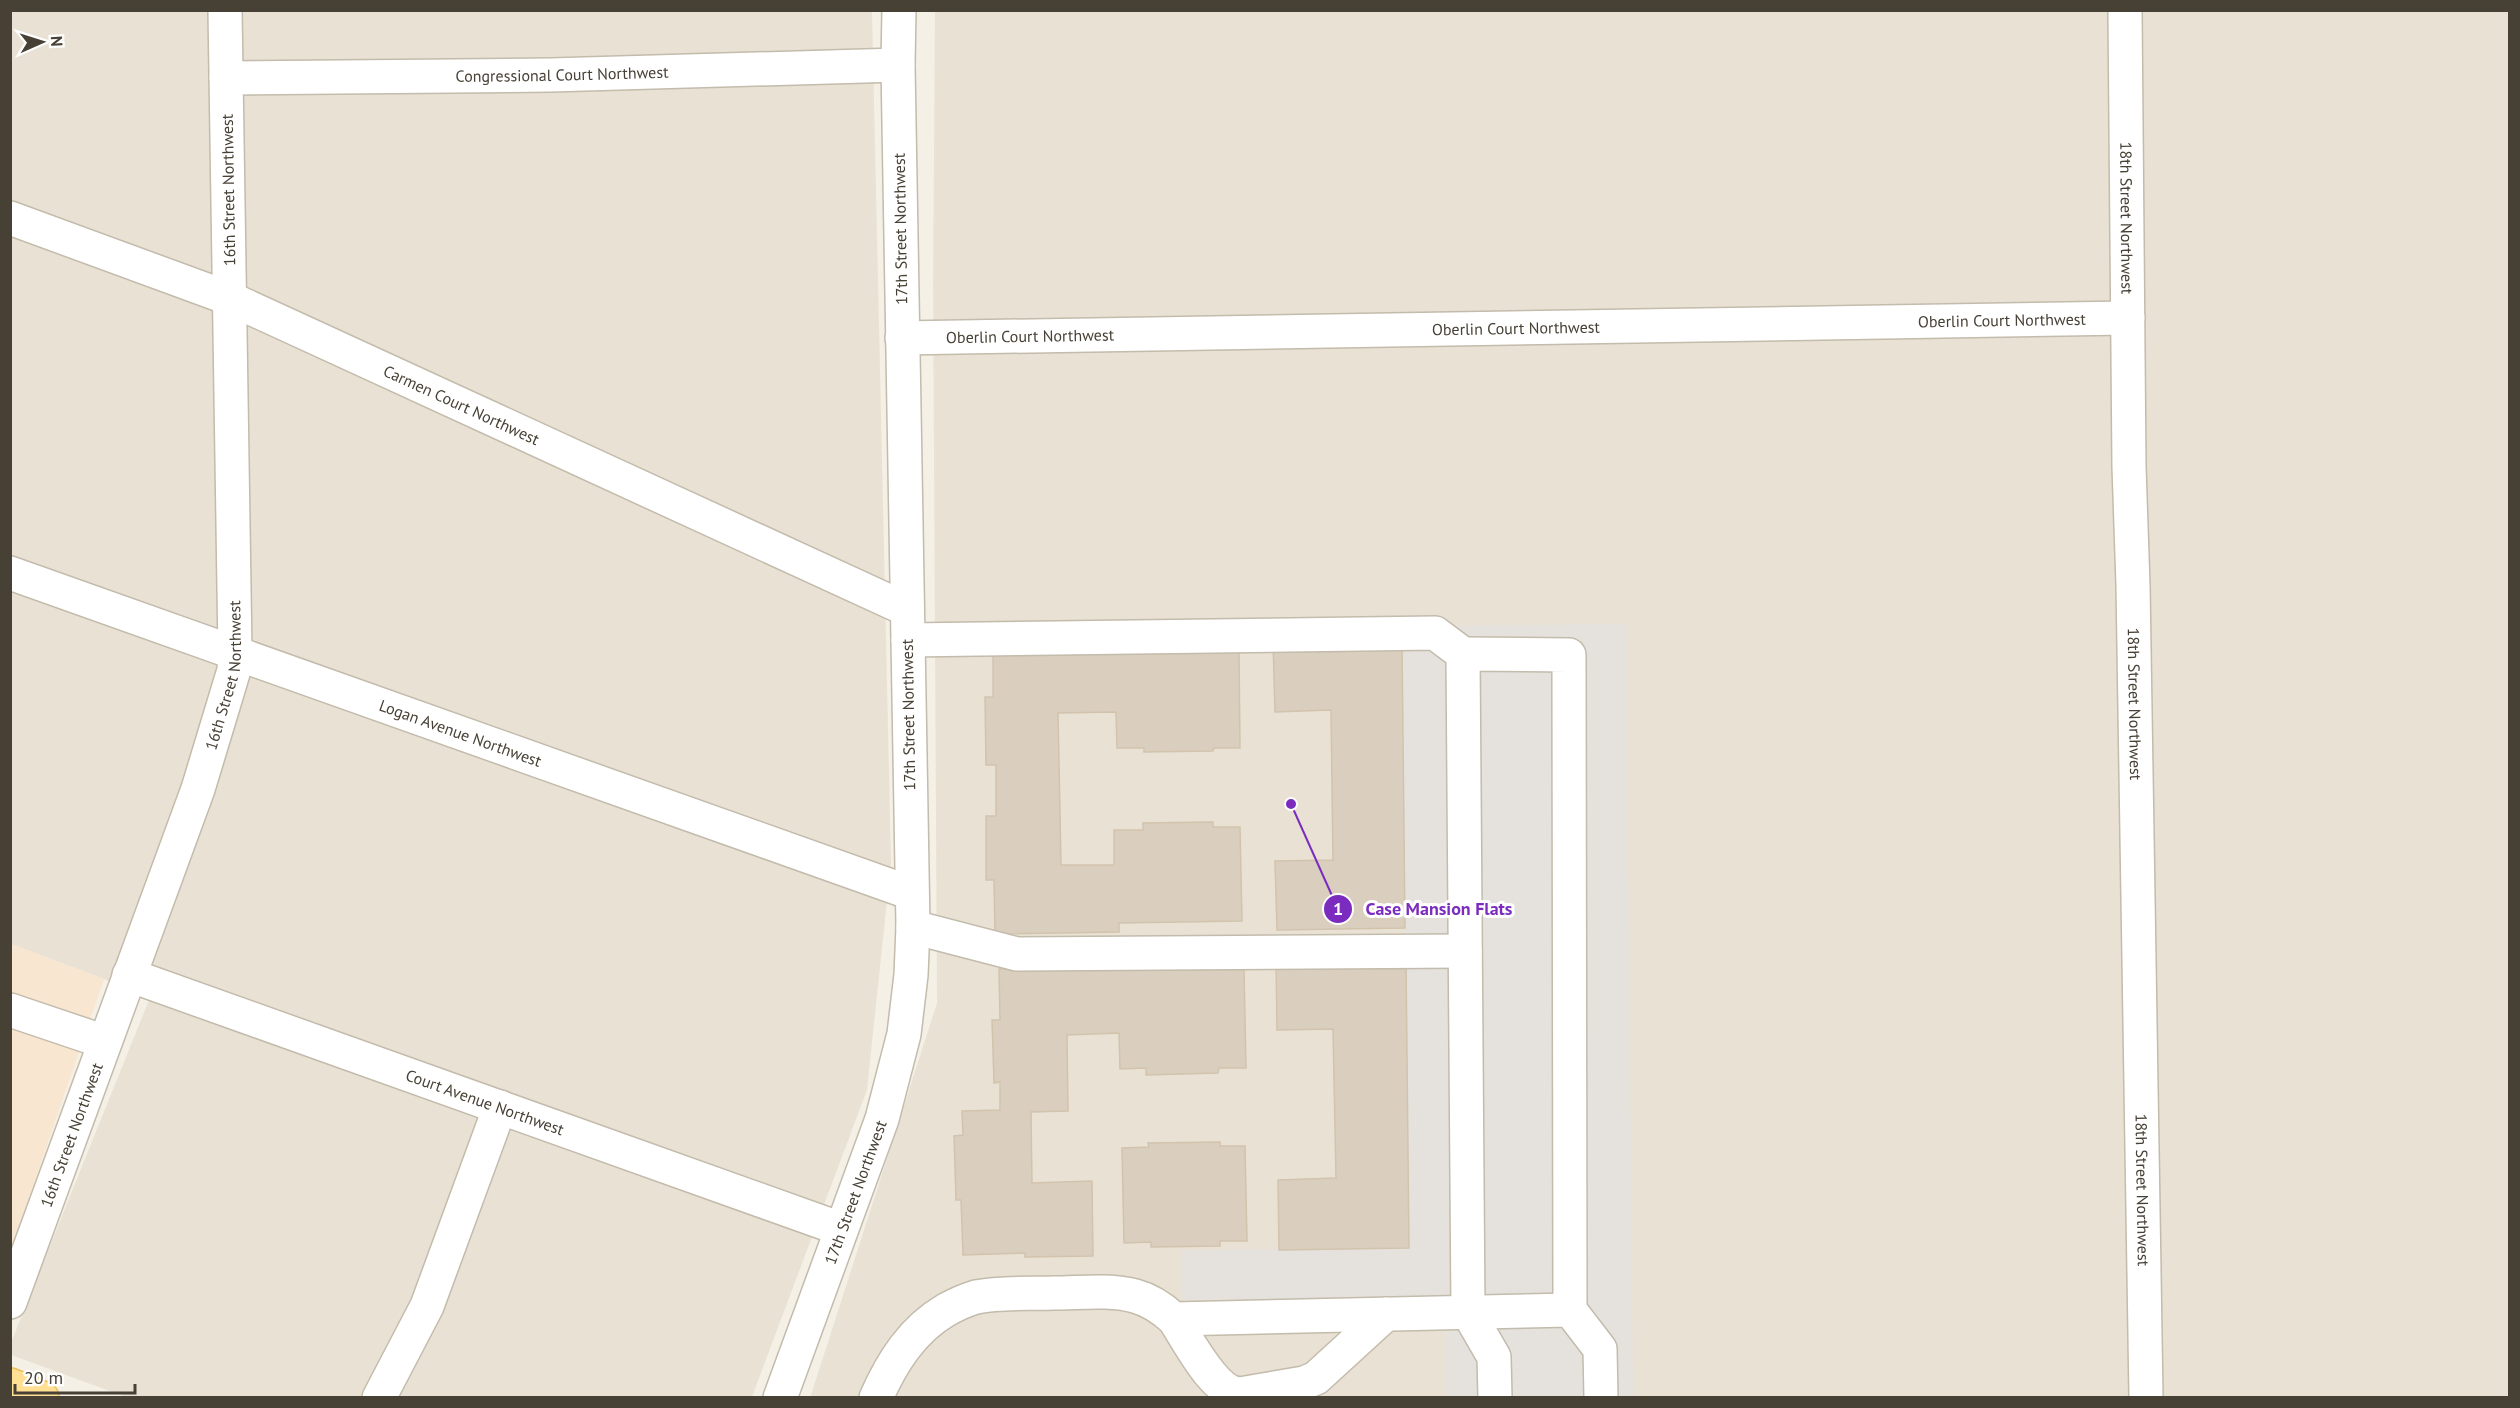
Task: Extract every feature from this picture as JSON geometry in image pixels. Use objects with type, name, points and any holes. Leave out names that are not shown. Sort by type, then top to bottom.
[{"type":"main road","points":[[10,1385],[42,1398]]},
{"type":"street","name":"16th Street Northwest","points":[[10,1302],[198,789],[234,670],[231,299],[225,10]]},
{"type":"street","name":"17th Street Northwest","points":[[780,1398],[882,1119],[904,1035],[911,975],[913,927],[902,338],[899,10]]},
{"type":"street","name":"18th Street Northwest","points":[[2125,10],[2146,1398]]},
{"type":"street","name":"Congressional Court Northwest","points":[[226,78],[551,75],[898,64]]},
{"type":"street","name":"Carmen Court Northwest","points":[[10,218],[231,299],[907,625]]},
{"type":"street","name":"Oberlin Court Northwest","points":[[902,338],[2128,318]]},
{"type":"street","name":"Logan Avenue Northwest","points":[[10,573],[911,893]]},
{"type":"street","points":[[907,625],[1436,633],[1463,654],[1569,655],[1570,1311],[1600,1350],[1601,1398]]},
{"type":"street","points":[[1463,654],[1468,1312],[1494,1357],[1495,1398]]},
{"type":"street","points":[[913,927],[1017,954],[1465,951]]},
{"type":"street","name":"Court Avenue Northwest","points":[[129,975],[841,1229]]},
{"type":"street","points":[[10,1010],[105,1042]]},
{"type":"street","points":[[379,1398],[427,1306],[500,1107]]},
{"type":"street","points":[[876,1398],[893,1362],[913,1336],[945,1311],[975,1298],[997,1294],[1119,1293],[1145,1300],[1174,1319],[1218,1384],[1230,1392],[1240,1394],[1304,1383],[1316,1378],[1386,1314]]},
{"type":"street","points":[[1174,1319],[1570,1311]]},
{"type":"shaded area","points":[[11,11],[872,11],[891,863],[867,1090],[752,1397],[126,1397],[11,1355],[10,1345],[149,1000],[104,979],[11,944]]},
{"type":"shaded area","points":[[935,11],[2509,11],[2509,1397],[810,1398],[937,1003],[933,285]]},
{"type":"shaded area","points":[[1626,624],[1633,1397],[1446,1397],[1445,1297],[1182,1300],[1181,1250],[1409,1248],[1402,626]]},
{"type":"shaded area","points":[[11,944],[104,979],[11,1250]]},
{"type":"building","points":[[1402,640],[1405,928],[1277,930],[1275,861],[1333,860],[1331,710],[1275,712],[1273,642]]},
{"type":"building","points":[[993,645],[1239,651],[1240,748],[1214,748],[1213,751],[1144,752],[1144,748],[1117,748],[1116,712],[1058,713],[1061,865],[1114,865],[1114,830],[1143,830],[1143,823],[1213,822],[1213,827],[1240,827],[1242,921],[1119,923],[1119,932],[995,934],[994,880],[986,880],[986,816],[996,816],[996,765],[986,765],[985,697],[993,697]]},
{"type":"building","points":[[1406,959],[1409,1248],[1279,1250],[1278,1180],[1336,1178],[1333,1029],[1277,1030],[1276,961]]},
{"type":"building","points":[[1122,962],[1121,970],[1244,969],[1246,1068],[1219,1068],[1218,1073],[1146,1075],[1146,1068],[1120,1069],[1119,1033],[1067,1035],[1068,1111],[1031,1112],[1032,1183],[1092,1181],[1093,1256],[1025,1257],[1025,1253],[963,1255],[961,1200],[956,1200],[954,1136],[963,1135],[962,1111],[1000,1110],[1000,1082],[994,1083],[992,1020],[1000,1020],[999,969]]},
{"type":"building","points":[[1220,1142],[1220,1146],[1245,1146],[1247,1241],[1220,1241],[1220,1246],[1151,1247],[1151,1242],[1124,1243],[1122,1148],[1149,1147],[1148,1143]]},
{"type":"place","name":"Case Mansion Flats","points":[[1291,804]]}]
